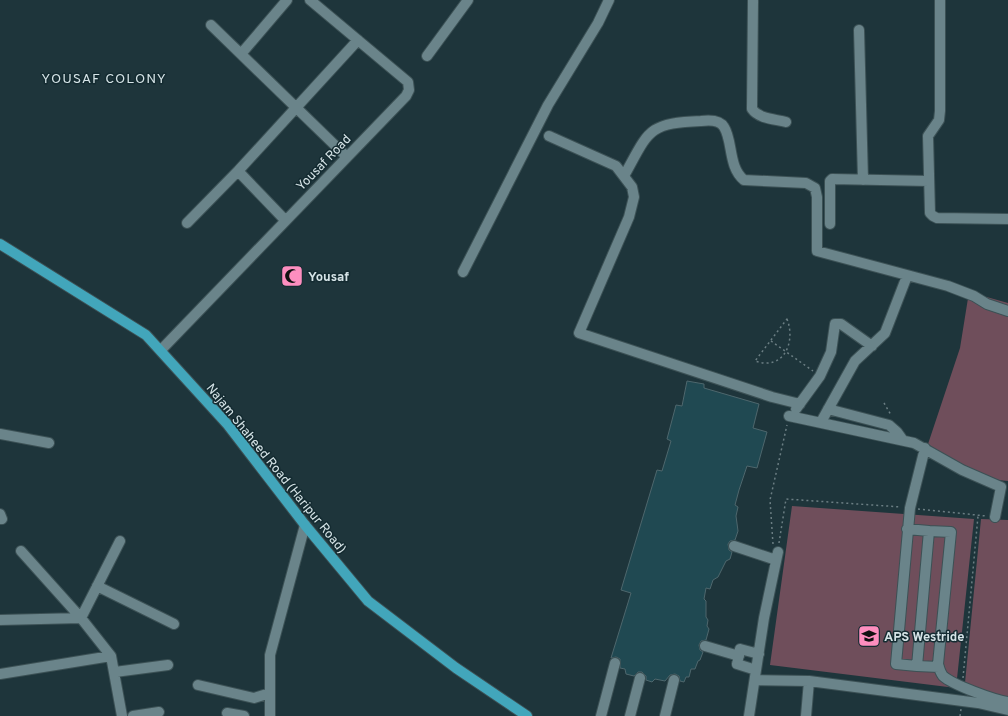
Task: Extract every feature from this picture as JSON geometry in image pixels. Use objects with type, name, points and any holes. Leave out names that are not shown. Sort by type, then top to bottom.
[{"type":"main road","name":"Najam Shaheed Road (Haripur Road)","points":[[0,244],[146,335],[228,425],[305,524],[368,601],[456,668],[527,716]]},
{"type":"street","points":[[241,54],[287,0]]},
{"type":"street","name":"Yousaf Road","points":[[161,350],[346,156],[406,96],[409,90],[408,82],[310,0]]},
{"type":"street","points":[[427,56],[468,0]]},
{"type":"street","points":[[463,272],[548,105],[598,23],[609,0]]},
{"type":"street","points":[[753,0],[752,109],[756,114],[762,117],[786,122]]},
{"type":"street","points":[[940,0],[940,111],[939,120],[928,136],[930,213],[933,216],[1008,219]]},
{"type":"street","points":[[211,25],[346,156]]},
{"type":"street","points":[[859,30],[863,180]]},
{"type":"street","points":[[187,223],[238,171],[358,40]]},
{"type":"street","points":[[624,176],[643,142],[650,133],[661,125],[673,122],[708,120],[719,122],[724,127],[733,163],[739,177],[744,180],[806,183],[815,188],[817,196],[817,251],[948,286],[974,296],[987,304],[1008,311]]},
{"type":"street","points":[[549,136],[616,166],[632,187],[634,198],[633,204],[579,333],[772,397],[800,404]]},
{"type":"street","points":[[238,171],[285,220]]},
{"type":"street","points":[[830,224],[830,181],[836,178],[929,181]]},
{"type":"street","points":[[821,422],[855,361],[885,333],[908,276]]},
{"type":"street","points":[[789,416],[800,404],[820,376],[831,352],[835,324],[841,324],[872,346]]},
{"type":"street","points":[[828,409],[889,424],[902,439]]},
{"type":"street","points":[[789,416],[902,439],[925,448],[962,470],[1004,487],[1003,501],[995,517]]},
{"type":"street","points":[[0,434],[49,443]]},
{"type":"street","points":[[925,448],[910,508],[907,530],[896,664],[939,668]]},
{"type":"street","points":[[0,514],[2,519],[0,520]]},
{"type":"street","points":[[270,716],[270,656],[305,524]]},
{"type":"street","points":[[907,530],[951,532],[939,668],[944,676],[963,685],[967,689],[1008,702]]},
{"type":"street","points":[[917,666],[929,531]]},
{"type":"street","points":[[81,618],[120,541]]},
{"type":"street","points":[[734,546],[777,556],[764,618],[749,716]]},
{"type":"street","points":[[21,551],[81,618],[111,656],[122,716]]},
{"type":"street","points":[[97,586],[174,624]]},
{"type":"street","points":[[0,620],[81,618]]},
{"type":"street","points":[[705,646],[738,656]]},
{"type":"street","points":[[759,654],[740,649],[737,664],[755,675],[978,703],[1008,710]]},
{"type":"street","points":[[0,674],[111,656]]},
{"type":"street","points":[[601,716],[615,663]]},
{"type":"street","points":[[115,672],[168,665]]},
{"type":"street","points":[[630,716],[640,678]]},
{"type":"street","points":[[665,716],[674,680]]},
{"type":"street","points":[[806,716],[809,682]]},
{"type":"street","points":[[198,685],[254,698],[270,693]]},
{"type":"street","points":[[133,716],[159,712]]},
{"type":"street","points":[[227,713],[244,716]]},
{"type":"path","points":[[787,318],[792,336],[786,352],[778,360],[762,364],[755,361],[771,341],[787,318]]},
{"type":"path","points":[[771,341],[820,376]]},
{"type":"path","points":[[884,403],[891,414],[889,424]]},
{"type":"path","points":[[777,556],[773,549],[770,500],[789,416]]},
{"type":"path","points":[[777,556],[786,499],[910,508],[995,517]]},
{"type":"path","points":[[963,685],[978,515]]},
{"type":"shaded area","points":[[969,292],[1008,303],[1008,481],[987,477],[966,468],[928,444],[960,348]]},
{"type":"shaded area","points":[[792,506],[974,519],[956,688],[770,665]]},
{"type":"shaded area","points":[[981,519],[1008,520],[1008,698],[964,693]]},
{"type":"building","points":[[687,381],[704,384],[704,388],[759,404],[753,428],[767,432],[757,468],[747,466],[739,490],[735,505],[738,507],[736,516],[738,531],[735,540],[730,541],[728,544],[729,550],[732,552],[730,559],[726,561],[718,577],[713,580],[710,589],[706,588],[704,599],[706,601],[706,617],[708,620],[707,626],[709,629],[706,640],[701,641],[699,645],[700,650],[703,652],[700,660],[698,661],[695,669],[691,669],[689,677],[686,677],[684,682],[680,681],[679,676],[675,674],[670,675],[665,681],[655,679],[652,682],[646,680],[646,676],[642,672],[638,672],[634,676],[626,674],[625,669],[620,668],[620,659],[616,657],[611,658],[631,593],[621,590],[657,470],[662,471],[671,441],[667,439],[676,405],[682,406]]},
{"type":"place","name":"Yousaf","points":[[292,276]]},
{"type":"place","name":"APS Westride","points":[[869,636]]},
{"type":"district","name":"YOUSAF COLONY","points":[[104,78]]}]
